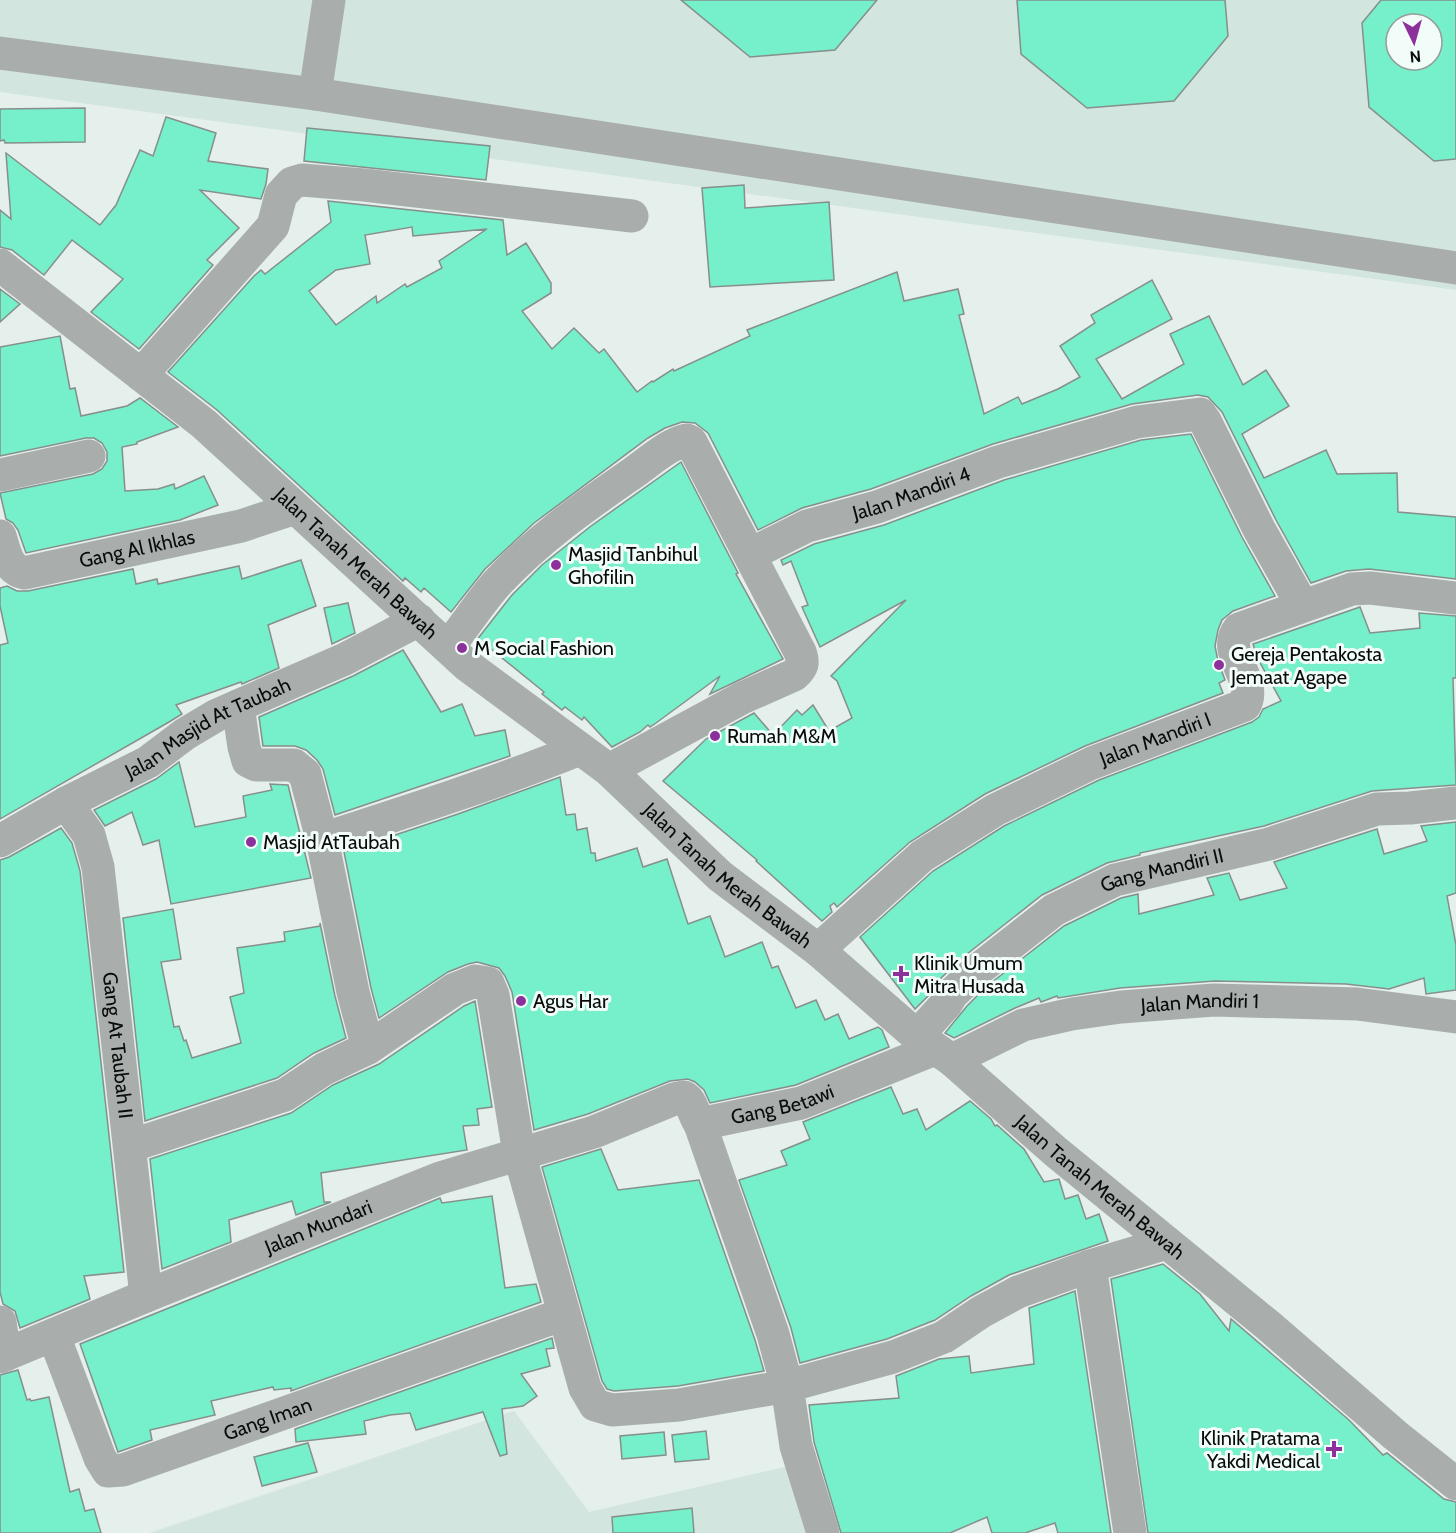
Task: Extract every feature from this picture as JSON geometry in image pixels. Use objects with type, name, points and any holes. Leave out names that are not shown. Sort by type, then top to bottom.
[{"type":"street","points":[[315,94],[329,0]]},
{"type":"street","points":[[0,53],[315,94],[1456,268]]},
{"type":"street","points":[[141,375],[273,226],[282,195],[292,183],[302,180],[364,185],[632,216]]},
{"type":"street","name":"Jalan Tanah Merah Bawah","points":[[0,265],[204,424],[468,666],[609,770],[720,876],[818,950],[1056,1152],[1456,1485]]},
{"type":"street","name":"Jalan Mandiri 4","points":[[751,554],[807,526],[877,507],[998,462],[1088,438],[1137,422],[1200,414],[1206,421],[1273,556],[1302,605]]},
{"type":"street","points":[[448,647],[497,584],[525,554],[566,520],[680,441],[691,442],[751,554],[803,662],[801,669],[794,675],[742,698],[609,770]]},
{"type":"street","points":[[0,475],[89,456]]},
{"type":"street","name":"Gang Al Ikhlas","points":[[0,536],[11,567],[24,573],[242,526],[295,508]]},
{"type":"street","name":"Jalan Mandiri I","points":[[818,950],[922,856],[994,810],[1092,763],[1245,705],[1249,697],[1247,683],[1232,642],[1239,629],[1353,589],[1370,588],[1456,598]]},
{"type":"street","name":"Jalan Masjid At Taubah","points":[[0,841],[66,803],[148,762],[185,734],[217,715],[345,659],[419,620]]},
{"type":"street","points":[[237,706],[248,761],[256,765],[294,765],[305,774],[322,839],[353,992],[368,1048]]},
{"type":"street","points":[[322,839],[516,775],[580,749]]},
{"type":"street","name":"Gang At Taubah II","points":[[66,803],[89,835],[98,867],[146,1296]]},
{"type":"street","name":"Gang Mandiri II","points":[[935,1048],[946,1004],[952,994],[975,972],[1054,910],[1115,880],[1269,843],[1377,809],[1456,803]]},
{"type":"street","points":[[130,1146],[285,1095],[324,1069],[368,1048],[454,989],[475,981],[489,983],[493,995],[519,1153],[585,1388],[595,1405],[612,1410],[679,1405],[787,1386],[893,1357],[944,1336],[1018,1292],[1090,1266],[1167,1243]]},
{"type":"street","name":"Jalan Mandiri 1","points":[[935,1048],[1072,1014],[1121,1007],[1214,1000],[1357,1004],[1456,1017]]},
{"type":"street","name":"Gang Betawi","points":[[700,1124],[801,1103],[935,1048]]},
{"type":"street","name":"Jalan Mundari","points":[[2,1356],[429,1182],[594,1132],[684,1097],[689,1100],[700,1124]]},
{"type":"street","points":[[700,1124],[773,1334],[787,1386],[796,1446],[823,1533]]},
{"type":"street","points":[[1090,1266],[1130,1533]]},
{"type":"street","name":"Gang Iman","points":[[54,1336],[100,1458],[108,1471],[123,1470],[564,1314]]},
{"type":"street","points":[[0,1322],[2,1356]]},
{"type":"shaded area","points":[[0,0],[1456,0],[1456,290],[0,92]]},
{"type":"shaded area","points":[[514,1411],[589,1512],[806,1462],[821,1533],[149,1533]]},
{"type":"building","points":[[681,0],[877,0],[835,50],[750,57]]},
{"type":"building","points":[[1017,0],[1225,0],[1228,36],[1174,101],[1087,108],[1021,54]]},
{"type":"building","points":[[1381,0],[1456,0],[1456,159],[1434,161],[1369,107],[1362,23]]},
{"type":"building","points":[[85,108],[85,142],[5,143],[4,140],[0,141],[0,109]]},
{"type":"building","points":[[166,117],[216,133],[208,161],[268,169],[261,199],[200,190],[239,228],[207,260],[213,265],[139,349],[91,312],[123,279],[72,240],[44,275],[12,250],[0,247],[0,210],[11,219],[6,153],[100,225],[116,205],[140,150],[153,156]]},
{"type":"building","points":[[307,128],[490,146],[486,180],[304,161]]},
{"type":"building","points":[[744,185],[745,208],[829,202],[834,280],[710,287],[702,188]]},
{"type":"building","points":[[328,201],[503,220],[507,255],[526,243],[551,283],[551,293],[522,311],[552,349],[574,328],[599,353],[604,349],[637,392],[673,369],[674,371],[750,336],[747,330],[897,272],[904,301],[958,289],[964,314],[959,315],[984,414],[1018,397],[1022,404],[1080,377],[1060,346],[1095,323],[1091,315],[1152,280],[1172,319],[1096,359],[1122,399],[1184,364],[1170,334],[1209,316],[1243,385],[1266,370],[1289,406],[1242,434],[1264,478],[1326,450],[1337,474],[1397,473],[1398,512],[1456,517],[1456,579],[1369,569],[1346,571],[1311,583],[1276,520],[1222,412],[1208,397],[1198,395],[1132,404],[993,444],[871,489],[802,508],[758,530],[708,433],[695,423],[682,422],[665,428],[648,438],[534,523],[485,569],[451,612],[424,588],[421,592],[405,578],[403,581],[217,410],[168,372],[254,276],[261,270],[265,274],[331,222]],"holes":[[[412,227],[413,236],[487,229],[439,261],[442,268],[407,287],[405,284],[377,303],[376,296],[336,325],[309,291],[336,270],[370,264],[365,235]]]},
{"type":"building","points":[[0,289],[20,304],[0,322]]},
{"type":"building","points":[[60,336],[70,389],[75,388],[81,416],[127,406],[140,398],[178,427],[137,442],[137,444],[122,447],[125,491],[158,489],[174,484],[175,489],[204,476],[218,505],[180,520],[26,553],[18,530],[6,519],[0,493],[93,474],[102,469],[107,461],[107,452],[102,443],[94,438],[0,456],[0,347]]},
{"type":"building","points":[[1191,434],[1242,537],[1275,596],[1233,611],[1222,620],[1215,646],[1225,680],[1219,683],[1223,693],[1085,746],[985,794],[910,842],[837,907],[834,903],[830,906],[832,912],[822,921],[757,860],[663,781],[706,739],[754,713],[773,735],[797,710],[802,715],[813,705],[829,731],[852,718],[837,681],[831,676],[906,600],[820,647],[802,607],[808,605],[791,561],[783,565],[781,560],[814,544],[884,525],[1004,480],[1141,440]]},
{"type":"building","points":[[681,462],[738,573],[736,574],[783,659],[710,694],[720,676],[650,727],[648,725],[640,732],[612,747],[584,717],[582,720],[565,707],[562,710],[542,694],[544,692],[491,649],[489,652],[476,641],[512,595],[542,565],[591,526]]},
{"type":"building","points":[[301,560],[316,606],[268,625],[279,668],[242,684],[241,682],[176,705],[182,714],[0,819],[0,645],[8,643],[0,606],[0,588],[7,586],[17,591],[28,591],[133,569],[136,584],[157,579],[158,584],[239,566],[242,579]]},
{"type":"building","points":[[348,603],[355,633],[332,644],[324,608]]},
{"type":"building","points":[[1360,607],[1370,633],[1420,628],[1419,613],[1456,616],[1456,678],[1453,678],[1456,785],[1372,791],[1264,826],[1140,853],[1140,855],[1107,863],[1042,895],[962,958],[939,980],[931,993],[915,1009],[860,937],[933,871],[1004,826],[1099,780],[1252,722],[1259,717],[1263,709],[1281,701],[1258,661],[1253,644]]},
{"type":"building","points":[[403,650],[441,712],[462,704],[475,736],[505,730],[510,756],[335,815],[323,769],[317,760],[306,750],[295,746],[263,746],[259,717],[353,676]]},
{"type":"building","name":"Masjid AtTaubah","points":[[179,762],[195,827],[246,817],[243,796],[272,790],[270,784],[288,785],[311,878],[171,904],[159,840],[143,845],[132,812],[105,826],[94,810],[156,779]]},
{"type":"building","points":[[560,777],[566,815],[575,814],[577,830],[587,828],[591,853],[595,853],[596,861],[637,848],[643,867],[667,859],[688,924],[710,916],[725,957],[762,942],[772,968],[778,966],[796,1008],[816,1000],[825,1020],[838,1014],[849,1039],[878,1027],[882,1030],[889,1047],[796,1085],[710,1103],[704,1090],[695,1082],[688,1079],[670,1081],[588,1114],[534,1130],[512,992],[499,968],[477,962],[448,972],[379,1018],[344,852]]},
{"type":"building","points":[[1456,822],[1456,893],[1447,896],[1456,945],[1456,990],[1426,994],[1424,978],[1389,989],[1346,984],[1215,981],[1120,988],[1058,998],[1057,996],[1041,1002],[1039,998],[954,1038],[945,1033],[987,986],[1064,926],[1121,898],[1138,894],[1139,914],[1214,895],[1207,878],[1229,873],[1240,900],[1287,888],[1274,862],[1377,829],[1384,854],[1427,841],[1421,826]]},
{"type":"building","points":[[61,828],[72,843],[80,871],[124,1272],[84,1276],[90,1299],[20,1328],[15,1311],[3,1304],[0,1292],[0,860]]},
{"type":"building","points":[[173,909],[181,959],[161,962],[174,1027],[179,1026],[192,1058],[241,1043],[230,997],[244,993],[237,948],[285,941],[284,932],[320,926],[320,923],[346,1038],[314,1053],[277,1078],[145,1121],[123,918]]},
{"type":"building","points":[[475,1001],[492,1107],[477,1109],[479,1125],[463,1126],[467,1150],[321,1173],[324,1202],[331,1202],[296,1215],[292,1201],[229,1220],[231,1242],[162,1269],[150,1159],[291,1113],[333,1085],[379,1064],[464,1006]]},
{"type":"building","points":[[891,1087],[903,1114],[917,1109],[926,1130],[970,1101],[991,1119],[995,1126],[997,1125],[1024,1149],[1044,1182],[1059,1179],[1065,1199],[1078,1195],[1086,1219],[1099,1214],[1108,1241],[1009,1275],[971,1296],[935,1320],[887,1339],[800,1363],[791,1328],[739,1180],[787,1165],[781,1151],[810,1139],[803,1122]]},
{"type":"building","points":[[601,1149],[618,1190],[699,1180],[764,1371],[678,1386],[614,1391],[607,1389],[602,1381],[542,1167]]},
{"type":"building","points":[[492,1196],[505,1288],[536,1284],[541,1302],[291,1391],[291,1388],[274,1390],[273,1387],[211,1401],[215,1415],[150,1430],[152,1440],[118,1452],[80,1344],[440,1198],[442,1203]]},
{"type":"building","points":[[1163,1264],[1200,1294],[1229,1331],[1231,1319],[1349,1420],[1383,1455],[1387,1453],[1444,1499],[1456,1502],[1456,1533],[1148,1533],[1111,1279]]},
{"type":"building","points":[[1075,1291],[1111,1533],[1058,1533],[1055,1523],[1025,1533],[992,1533],[987,1517],[950,1533],[841,1533],[814,1442],[809,1405],[899,1398],[896,1376],[939,1359],[969,1356],[971,1373],[1034,1364],[1029,1308]]},
{"type":"building","points":[[552,1338],[554,1348],[546,1349],[550,1366],[521,1374],[537,1396],[523,1406],[502,1409],[507,1454],[500,1456],[483,1412],[416,1430],[410,1413],[390,1415],[364,1421],[366,1434],[296,1442],[295,1429]]},
{"type":"building","points":[[18,1370],[27,1400],[49,1397],[70,1492],[79,1489],[85,1511],[94,1509],[101,1533],[0,1533],[0,1375]]},
{"type":"building","points":[[706,1431],[709,1459],[675,1462],[672,1435]]},
{"type":"building","points":[[664,1432],[666,1455],[622,1459],[620,1436]]},
{"type":"building","points":[[308,1443],[317,1472],[262,1486],[254,1457]]},
{"type":"building","points":[[692,1508],[694,1533],[613,1533],[612,1517]]},
{"type":"place","name":"Masjid Tanbihul Ghofilin","points":[[556,565]]},
{"type":"place","name":"M Social Fashion","points":[[462,648]]},
{"type":"place","name":"Gereja Pentakosta Jemaat Agape","points":[[1219,665]]},
{"type":"place","name":"Rumah M&M","points":[[715,736]]},
{"type":"place","name":"Masjid AtTaubah","points":[[251,842]]},
{"type":"place","name":"Klinik Umum Mitra Husada","points":[[901,974]]},
{"type":"place","name":"Agus Har","points":[[521,1001]]},
{"type":"place","name":"Klinik Pratama Yakdi Medical","points":[[1334,1449]]}]
